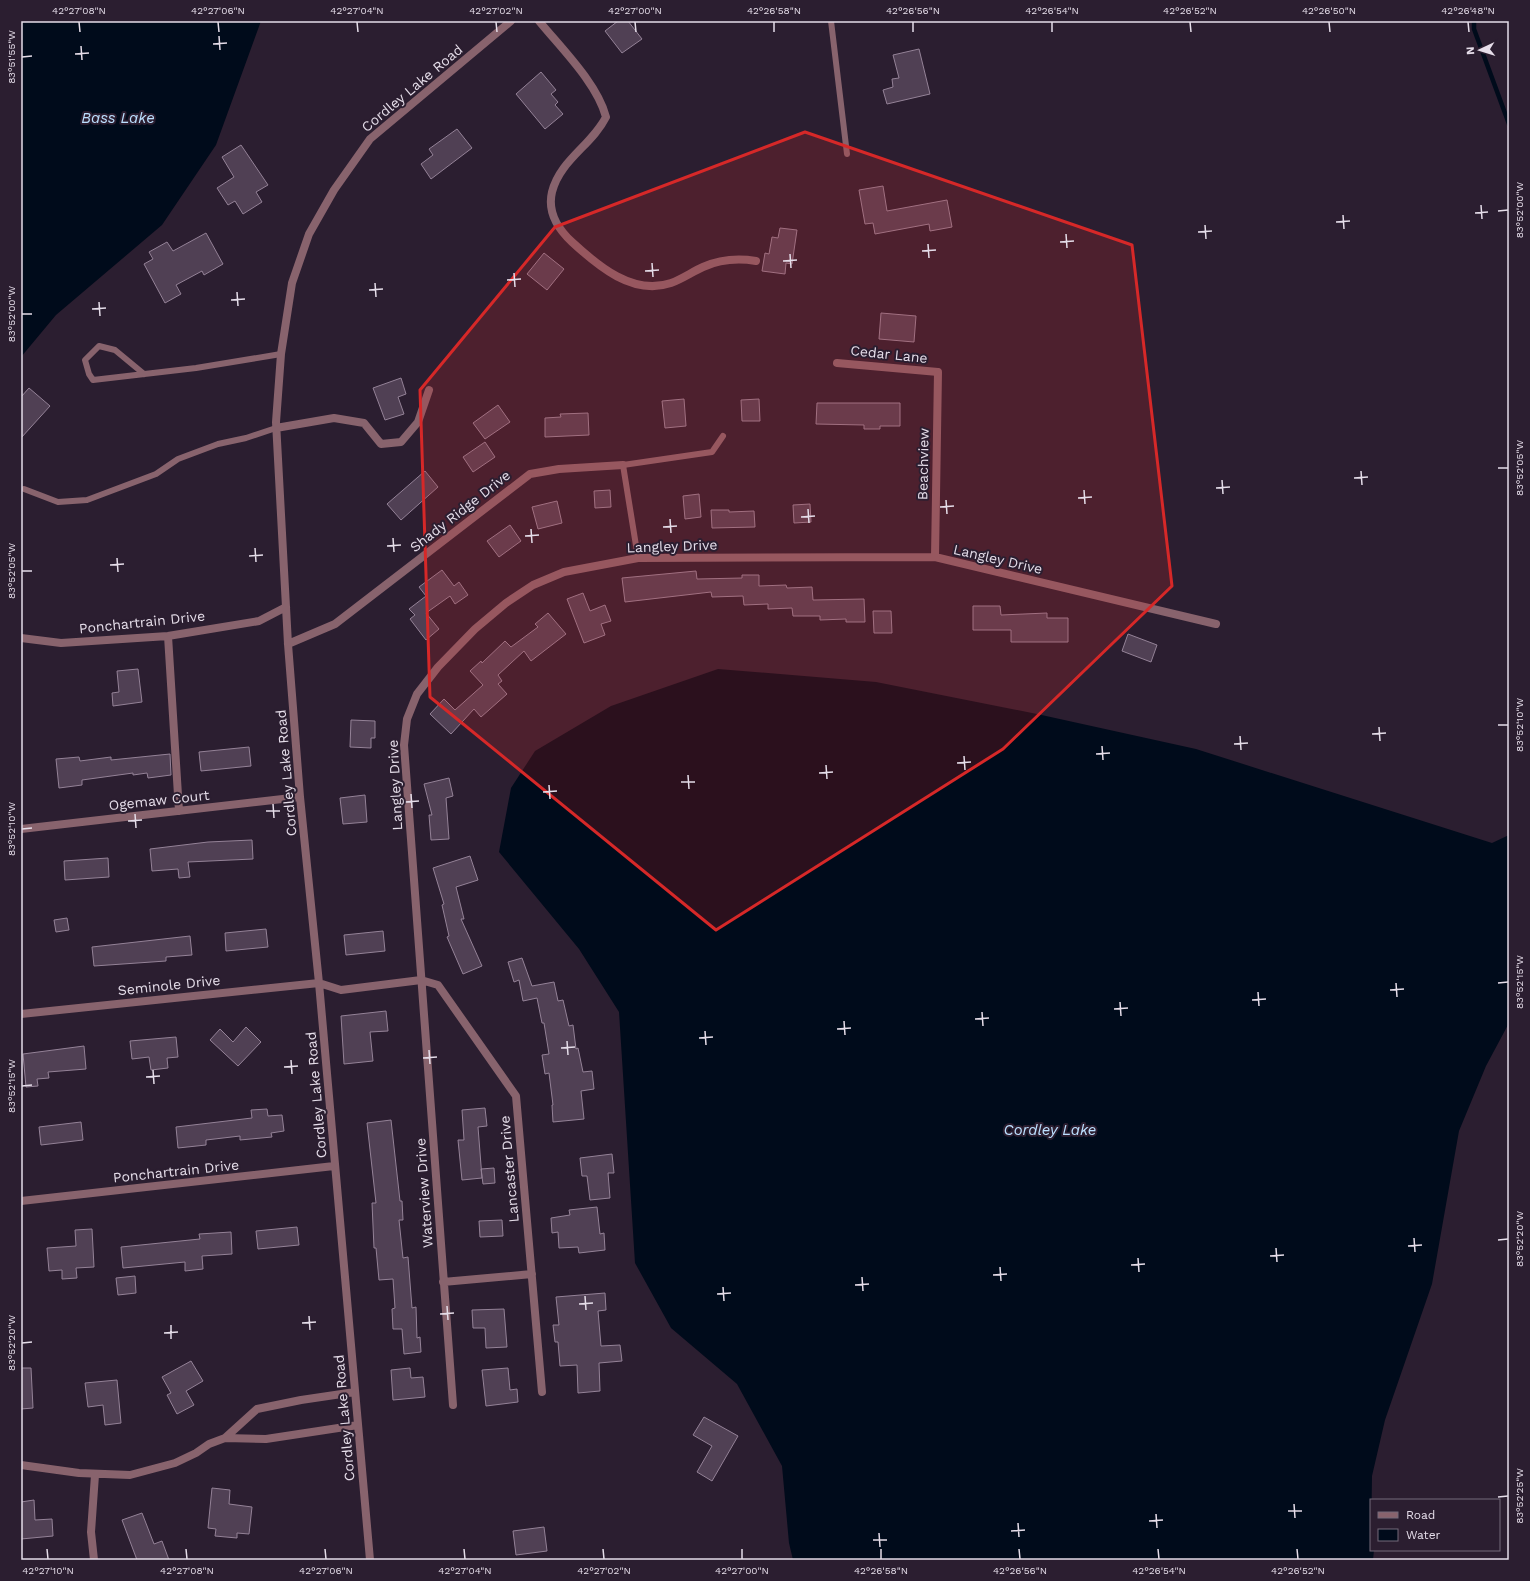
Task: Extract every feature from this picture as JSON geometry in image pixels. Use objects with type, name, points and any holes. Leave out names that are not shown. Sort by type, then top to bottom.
[{"type":"street","name":"Cordley Lake Road","points":[[370,1560],[319,983],[300,797],[288,644],[276,428],[281,354],[292,283],[309,234],[334,190],[370,139],[511,21]]},
{"type":"street","points":[[539,21],[594,89],[602,103],[606,117],[599,129],[561,170],[555,184],[550,204],[558,228],[596,263],[618,277],[640,285],[669,284],[720,261],[737,258],[756,261]]},
{"type":"street","name":"Cedar Lane","points":[[838,362],[938,372]]},
{"type":"street","name":"Beachview","points":[[935,557],[938,372]]},
{"type":"street","points":[[276,428],[334,418],[364,423],[381,444],[401,442],[418,422],[429,390]]},
{"type":"street","name":"Shady Ridge Drive","points":[[288,644],[335,624],[530,474],[559,469],[623,465]]},
{"type":"street","name":"Langley Drive","points":[[421,980],[404,745],[407,719],[417,694],[438,667],[475,629],[506,603],[533,585],[564,572],[638,558],[935,557],[1216,624]]},
{"type":"street","name":"Ponchartrain Drive","points":[[21,638],[61,643],[168,636],[259,621],[286,607]]},
{"type":"street","points":[[168,636],[179,811]]},
{"type":"street","name":"Ogemaw Court","points":[[21,829],[300,797]]},
{"type":"street","points":[[319,983],[341,990],[421,980]]},
{"type":"street","name":"Lancaster Drive","points":[[421,980],[438,985],[516,1096],[542,1392]]},
{"type":"street","name":"Waterview Drive","points":[[421,980],[453,1405]]},
{"type":"street","name":"Seminole Drive","points":[[21,1014],[319,983]]},
{"type":"street","name":"Ponchartrain Drive","points":[[21,1202],[334,1166]]},
{"type":"street","points":[[443,1282],[532,1274]]},
{"type":"street","points":[[21,1465],[95,1475],[130,1475],[151,1471],[175,1463],[225,1438],[257,1409],[301,1400],[355,1392]]},
{"type":"street","points":[[225,1438],[266,1439],[358,1425]]},
{"type":"street","points":[[94,1560],[91,1532],[95,1475]]},
{"type":"lane","points":[[831,21],[847,154]]},
{"type":"lane","points":[[144,374],[115,350],[99,346],[85,360],[88,374],[93,380],[204,367],[281,354]]},
{"type":"lane","points":[[24,489],[58,502],[87,500],[156,474],[178,459],[218,444],[246,438],[276,428]]},
{"type":"lane","points":[[638,558],[623,465],[712,452],[723,436]]},
{"type":"highlighted area","points":[[805,132],[1132,245],[1172,586],[1003,749],[716,930],[430,697],[420,390],[555,227]]},
{"type":"water","name":"Bass Lake","points":[[21,21],[261,21],[216,145],[162,225],[56,315],[21,357]]},
{"type":"water","name":"Cordley Lake","points":[[718,669],[876,682],[1037,714],[1196,749],[1492,843],[1509,835],[1509,1023],[1486,1066],[1459,1131],[1432,1284],[1385,1420],[1372,1476],[1372,1499],[1370,1499],[1370,1551],[1374,1551],[1373,1560],[793,1560],[789,1543],[782,1466],[737,1384],[671,1328],[635,1263],[619,1012],[579,949],[499,852],[511,788],[535,751],[611,706]]},
{"type":"building","points":[[618,21],[628,21],[642,39],[622,53],[605,31]]},
{"type":"building","points":[[919,49],[930,94],[887,104],[883,90],[893,87],[892,79],[899,78],[893,55]]},
{"type":"building","points":[[541,72],[556,90],[551,94],[558,102],[555,105],[563,114],[545,129],[516,94]]},
{"type":"building","points":[[457,129],[472,148],[431,179],[421,164],[433,155],[429,149]]},
{"type":"building","points":[[241,145],[268,185],[256,192],[262,202],[243,214],[235,201],[228,205],[217,188],[234,177],[222,157]]},
{"type":"building","points":[[883,186],[887,211],[947,200],[952,227],[930,231],[929,224],[875,234],[873,223],[865,224],[859,190]]},
{"type":"building","points":[[780,228],[797,230],[792,264],[786,263],[785,274],[762,271],[765,253],[769,254],[772,237],[778,238]]},
{"type":"building","points":[[206,233],[223,264],[204,275],[202,271],[176,285],[181,294],[165,303],[144,264],[153,259],[149,252],[167,242],[173,251]]},
{"type":"building","points":[[544,253],[564,269],[547,290],[527,274]]},
{"type":"building","points":[[881,313],[916,316],[914,342],[879,339]]},
{"type":"building","points":[[401,378],[406,394],[398,397],[404,414],[385,420],[373,388]]},
{"type":"building","points":[[29,388],[50,406],[21,438],[21,397]]},
{"type":"building","points":[[684,399],[686,426],[665,428],[662,401]]},
{"type":"building","points":[[759,399],[760,421],[742,421],[741,400]]},
{"type":"building","points":[[817,403],[900,403],[900,426],[880,426],[880,429],[864,429],[864,425],[816,424]]},
{"type":"building","points":[[498,405],[510,422],[485,439],[473,423]]},
{"type":"building","points":[[588,413],[589,435],[545,437],[545,418],[561,417],[560,414]]},
{"type":"building","points":[[485,442],[495,457],[473,472],[463,457]]},
{"type":"building","points":[[425,471],[438,487],[401,520],[387,504]]},
{"type":"building","points":[[610,490],[611,507],[595,508],[594,491]]},
{"type":"building","points":[[699,494],[701,517],[685,519],[683,496]]},
{"type":"building","points":[[557,501],[562,523],[538,529],[532,507]]},
{"type":"building","points":[[810,504],[811,522],[794,523],[793,505]]},
{"type":"building","points":[[711,510],[729,510],[729,512],[754,511],[755,527],[712,528]]},
{"type":"building","points":[[510,525],[521,541],[499,557],[487,541]]},
{"type":"building","points":[[442,570],[454,586],[459,582],[468,595],[455,604],[450,596],[426,613],[439,629],[426,640],[410,619],[415,615],[409,609],[426,596],[419,587]]},
{"type":"building","points":[[696,571],[697,579],[742,578],[742,575],[759,575],[759,586],[786,585],[787,588],[812,587],[813,600],[864,599],[865,622],[846,622],[846,619],[820,620],[820,616],[793,616],[792,608],[768,609],[768,604],[744,605],[743,596],[712,597],[711,592],[625,602],[622,578]]},
{"type":"building","points":[[583,593],[590,611],[605,605],[611,621],[601,624],[605,635],[584,643],[567,599]]},
{"type":"building","points":[[973,606],[1000,606],[1001,615],[1047,613],[1047,618],[1068,618],[1068,642],[1011,642],[1011,630],[973,630]]},
{"type":"building","points":[[873,611],[891,611],[892,633],[874,633]]},
{"type":"building","points":[[548,613],[566,634],[531,661],[524,651],[498,675],[502,681],[498,684],[507,694],[481,717],[474,709],[451,734],[430,714],[444,699],[455,710],[483,685],[470,671],[481,661],[482,663],[505,641],[511,647],[538,627],[535,624]]},
{"type":"building","points":[[1128,634],[1157,645],[1151,662],[1122,651]]},
{"type":"building","points":[[138,669],[142,702],[113,706],[112,693],[119,692],[117,671]]},
{"type":"building","points":[[351,720],[375,721],[375,738],[371,738],[371,748],[350,747]]},
{"type":"building","points":[[249,747],[251,766],[201,771],[199,752]]},
{"type":"building","points":[[170,754],[171,775],[148,778],[147,773],[133,775],[133,773],[82,780],[82,785],[59,788],[56,759],[79,757],[80,761],[111,757],[111,760]]},
{"type":"building","points":[[449,778],[453,796],[446,798],[449,839],[431,840],[429,815],[432,815],[424,784]]},
{"type":"building","points":[[365,795],[367,822],[343,824],[340,798]]},
{"type":"building","points":[[252,840],[253,859],[188,862],[190,877],[179,878],[178,869],[152,871],[150,849],[208,842]]},
{"type":"building","points":[[470,856],[478,880],[456,887],[464,919],[461,919],[482,966],[463,974],[447,937],[449,936],[442,905],[444,904],[433,868]]},
{"type":"building","points":[[108,858],[109,877],[65,880],[64,861]]},
{"type":"building","points":[[67,918],[69,930],[56,932],[54,920]]},
{"type":"building","points":[[266,929],[268,947],[226,951],[225,933]]},
{"type":"building","points":[[383,931],[385,951],[346,955],[344,935]]},
{"type":"building","points":[[190,936],[192,955],[166,957],[166,961],[94,966],[92,947]]},
{"type":"building","points":[[522,958],[532,986],[554,982],[558,1001],[563,1000],[569,1026],[573,1025],[576,1049],[578,1048],[583,1072],[592,1071],[594,1089],[581,1091],[584,1119],[553,1122],[553,1105],[549,1073],[545,1074],[542,1055],[549,1054],[544,1023],[542,1023],[537,998],[523,1001],[519,980],[514,982],[508,962]]},
{"type":"building","points":[[386,1011],[388,1031],[370,1032],[373,1061],[344,1064],[341,1016]]},
{"type":"building","points":[[246,1027],[261,1042],[238,1066],[210,1040],[220,1029],[233,1042]]},
{"type":"building","points":[[176,1037],[178,1057],[167,1058],[168,1068],[151,1070],[149,1057],[132,1059],[130,1041]]},
{"type":"building","points":[[84,1046],[86,1069],[48,1072],[49,1078],[37,1079],[38,1086],[26,1087],[23,1054]]},
{"type":"building","points":[[485,1108],[487,1126],[478,1127],[482,1178],[462,1180],[458,1140],[464,1140],[462,1110]]},
{"type":"building","points":[[267,1109],[268,1116],[282,1115],[284,1131],[271,1133],[272,1137],[240,1140],[240,1136],[206,1140],[206,1145],[178,1148],[176,1127],[252,1118],[251,1110]]},
{"type":"building","points":[[391,1120],[400,1201],[402,1201],[403,1220],[399,1220],[403,1258],[408,1257],[412,1308],[416,1307],[417,1338],[420,1337],[421,1352],[404,1354],[402,1329],[393,1329],[392,1309],[395,1308],[393,1279],[379,1280],[376,1248],[374,1248],[372,1203],[376,1203],[367,1123]]},
{"type":"building","points":[[81,1122],[83,1140],[41,1145],[39,1127]]},
{"type":"building","points":[[612,1154],[614,1173],[608,1173],[610,1198],[590,1200],[587,1176],[582,1176],[580,1158]]},
{"type":"building","points":[[494,1168],[495,1183],[483,1184],[481,1169]]},
{"type":"building","points":[[597,1207],[600,1234],[604,1233],[605,1250],[579,1253],[578,1247],[559,1248],[558,1232],[552,1233],[551,1218],[570,1215],[569,1210]]},
{"type":"building","points":[[502,1220],[503,1236],[480,1237],[479,1221]]},
{"type":"building","points":[[297,1227],[299,1245],[258,1249],[256,1231]]},
{"type":"building","points":[[92,1229],[94,1267],[76,1268],[77,1278],[62,1279],[62,1270],[49,1271],[47,1248],[76,1246],[75,1230]]},
{"type":"building","points":[[231,1232],[232,1254],[202,1256],[203,1269],[185,1271],[185,1262],[123,1268],[121,1247],[200,1239],[199,1234]]},
{"type":"building","points":[[135,1276],[136,1293],[118,1295],[116,1278]]},
{"type":"building","points":[[605,1293],[606,1310],[598,1311],[601,1346],[620,1345],[622,1361],[599,1363],[600,1391],[578,1393],[577,1365],[560,1366],[558,1342],[555,1342],[553,1325],[559,1325],[556,1297]]},
{"type":"building","points":[[504,1309],[507,1347],[486,1348],[485,1328],[473,1328],[472,1310]]},
{"type":"building","points":[[191,1361],[203,1381],[186,1391],[194,1405],[177,1414],[167,1395],[171,1393],[162,1377]]},
{"type":"building","points":[[21,1368],[31,1368],[33,1408],[21,1409]]},
{"type":"building","points":[[410,1368],[411,1378],[423,1377],[425,1397],[393,1400],[391,1370]]},
{"type":"building","points":[[508,1368],[510,1390],[517,1389],[518,1402],[486,1406],[482,1370]]},
{"type":"building","points":[[117,1380],[121,1423],[105,1425],[103,1405],[88,1407],[85,1383]]},
{"type":"building","points":[[704,1417],[738,1436],[712,1481],[697,1472],[712,1446],[693,1435]]},
{"type":"building","points":[[212,1488],[230,1490],[229,1504],[252,1507],[249,1534],[237,1533],[237,1538],[215,1536],[216,1529],[208,1528]]},
{"type":"building","points":[[34,1500],[35,1520],[52,1519],[53,1536],[21,1539],[21,1502]]},
{"type":"building","points":[[142,1513],[154,1544],[162,1541],[169,1560],[137,1560],[122,1520]]},
{"type":"building","points":[[544,1527],[547,1551],[516,1555],[513,1531]]},
{"type":"waterway","points":[[1474,21],[1474,29],[1509,124]]}]
